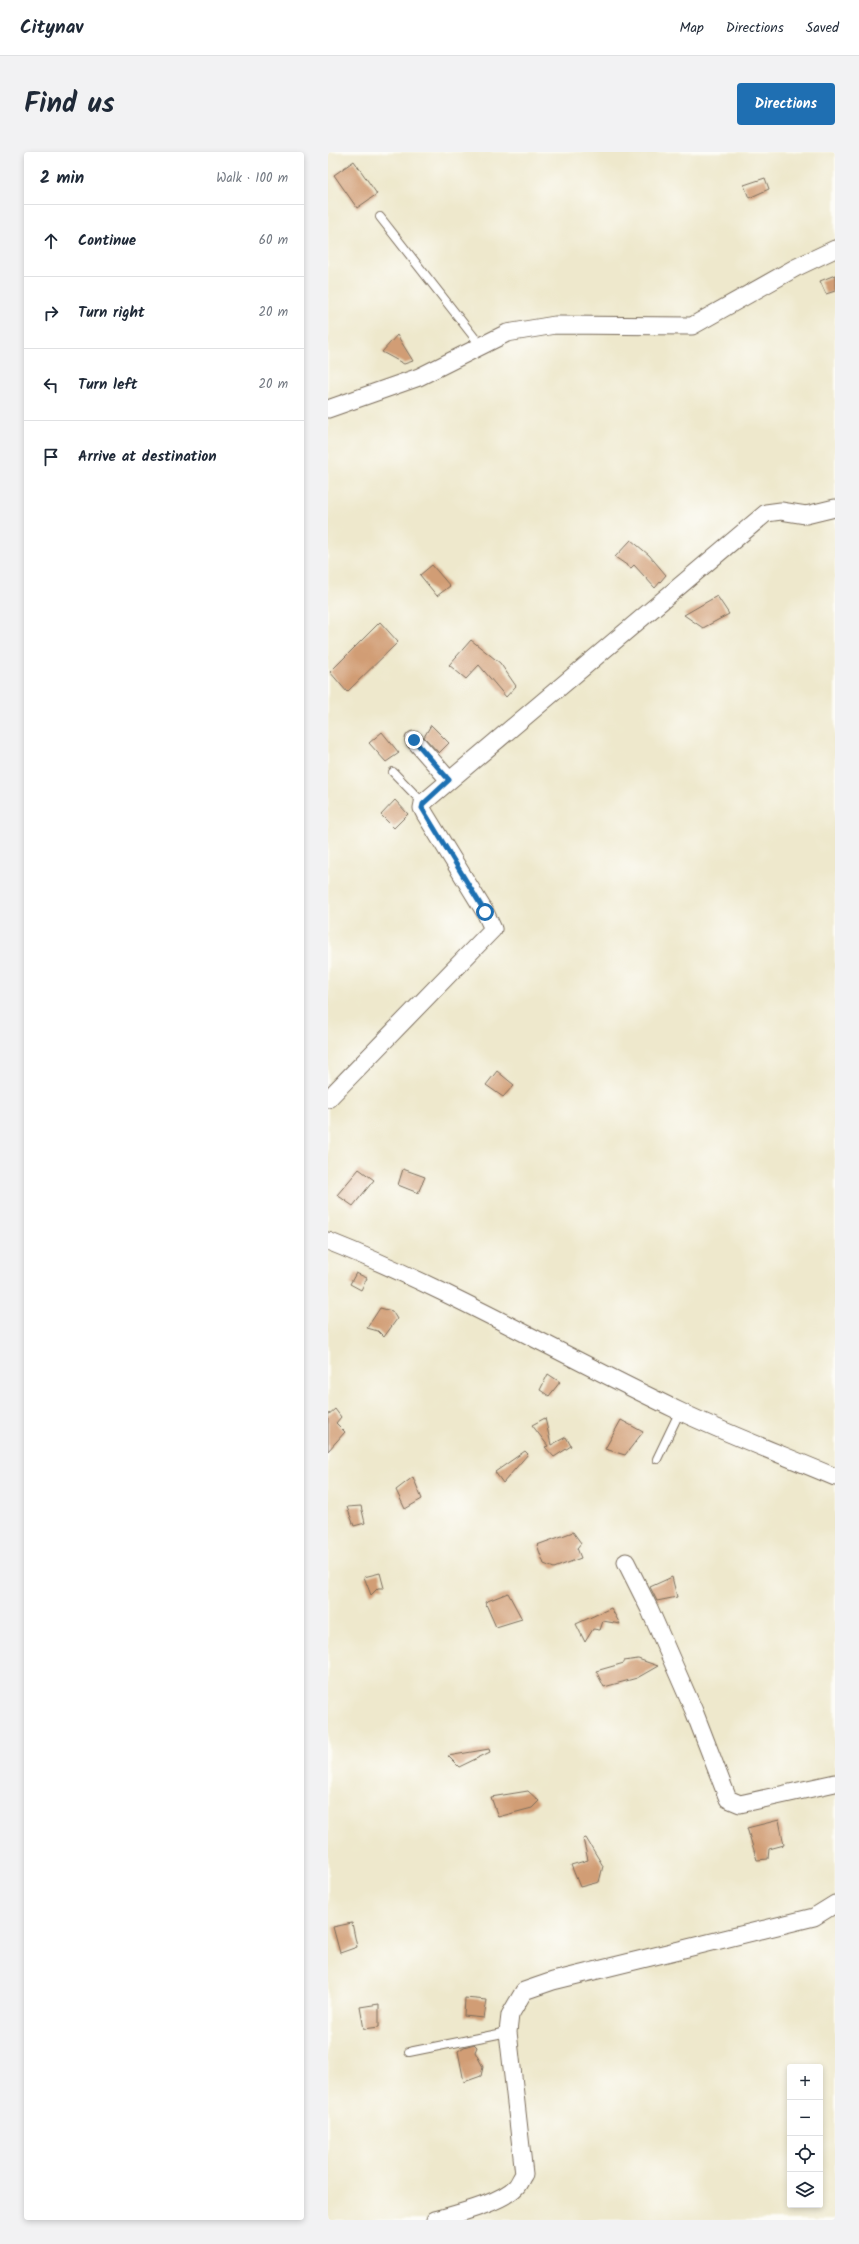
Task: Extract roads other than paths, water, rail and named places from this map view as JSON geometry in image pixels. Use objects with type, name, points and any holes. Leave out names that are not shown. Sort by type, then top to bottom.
[{"type":"street","points":[[328,409],[419,377],[507,333],[555,325],[692,326],[795,268],[835,249]]},
{"type":"street","points":[[328,1099],[493,929],[485,912],[425,814],[422,808],[423,804],[449,780],[766,513],[781,511],[806,515],[835,508]]},
{"type":"street","points":[[414,740],[449,780]]},
{"type":"street","points":[[328,1241],[373,1259],[463,1302],[680,1411],[835,1477]]},
{"type":"street","points":[[626,1562],[650,1608],[691,1704],[728,1799],[740,1804],[835,1783]]},
{"type":"street","points":[[435,2220],[468,2211],[509,2192],[517,2186],[524,2174],[508,2032],[510,2015],[524,1991],[552,1981],[814,1917],[835,1904]]},
{"type":"lane","points":[[380,217],[481,346]]},
{"type":"lane","points":[[393,772],[423,804]]},
{"type":"lane","points":[[657,1460],[680,1411]]},
{"type":"lane","points":[[409,2052],[508,2032]]}]
